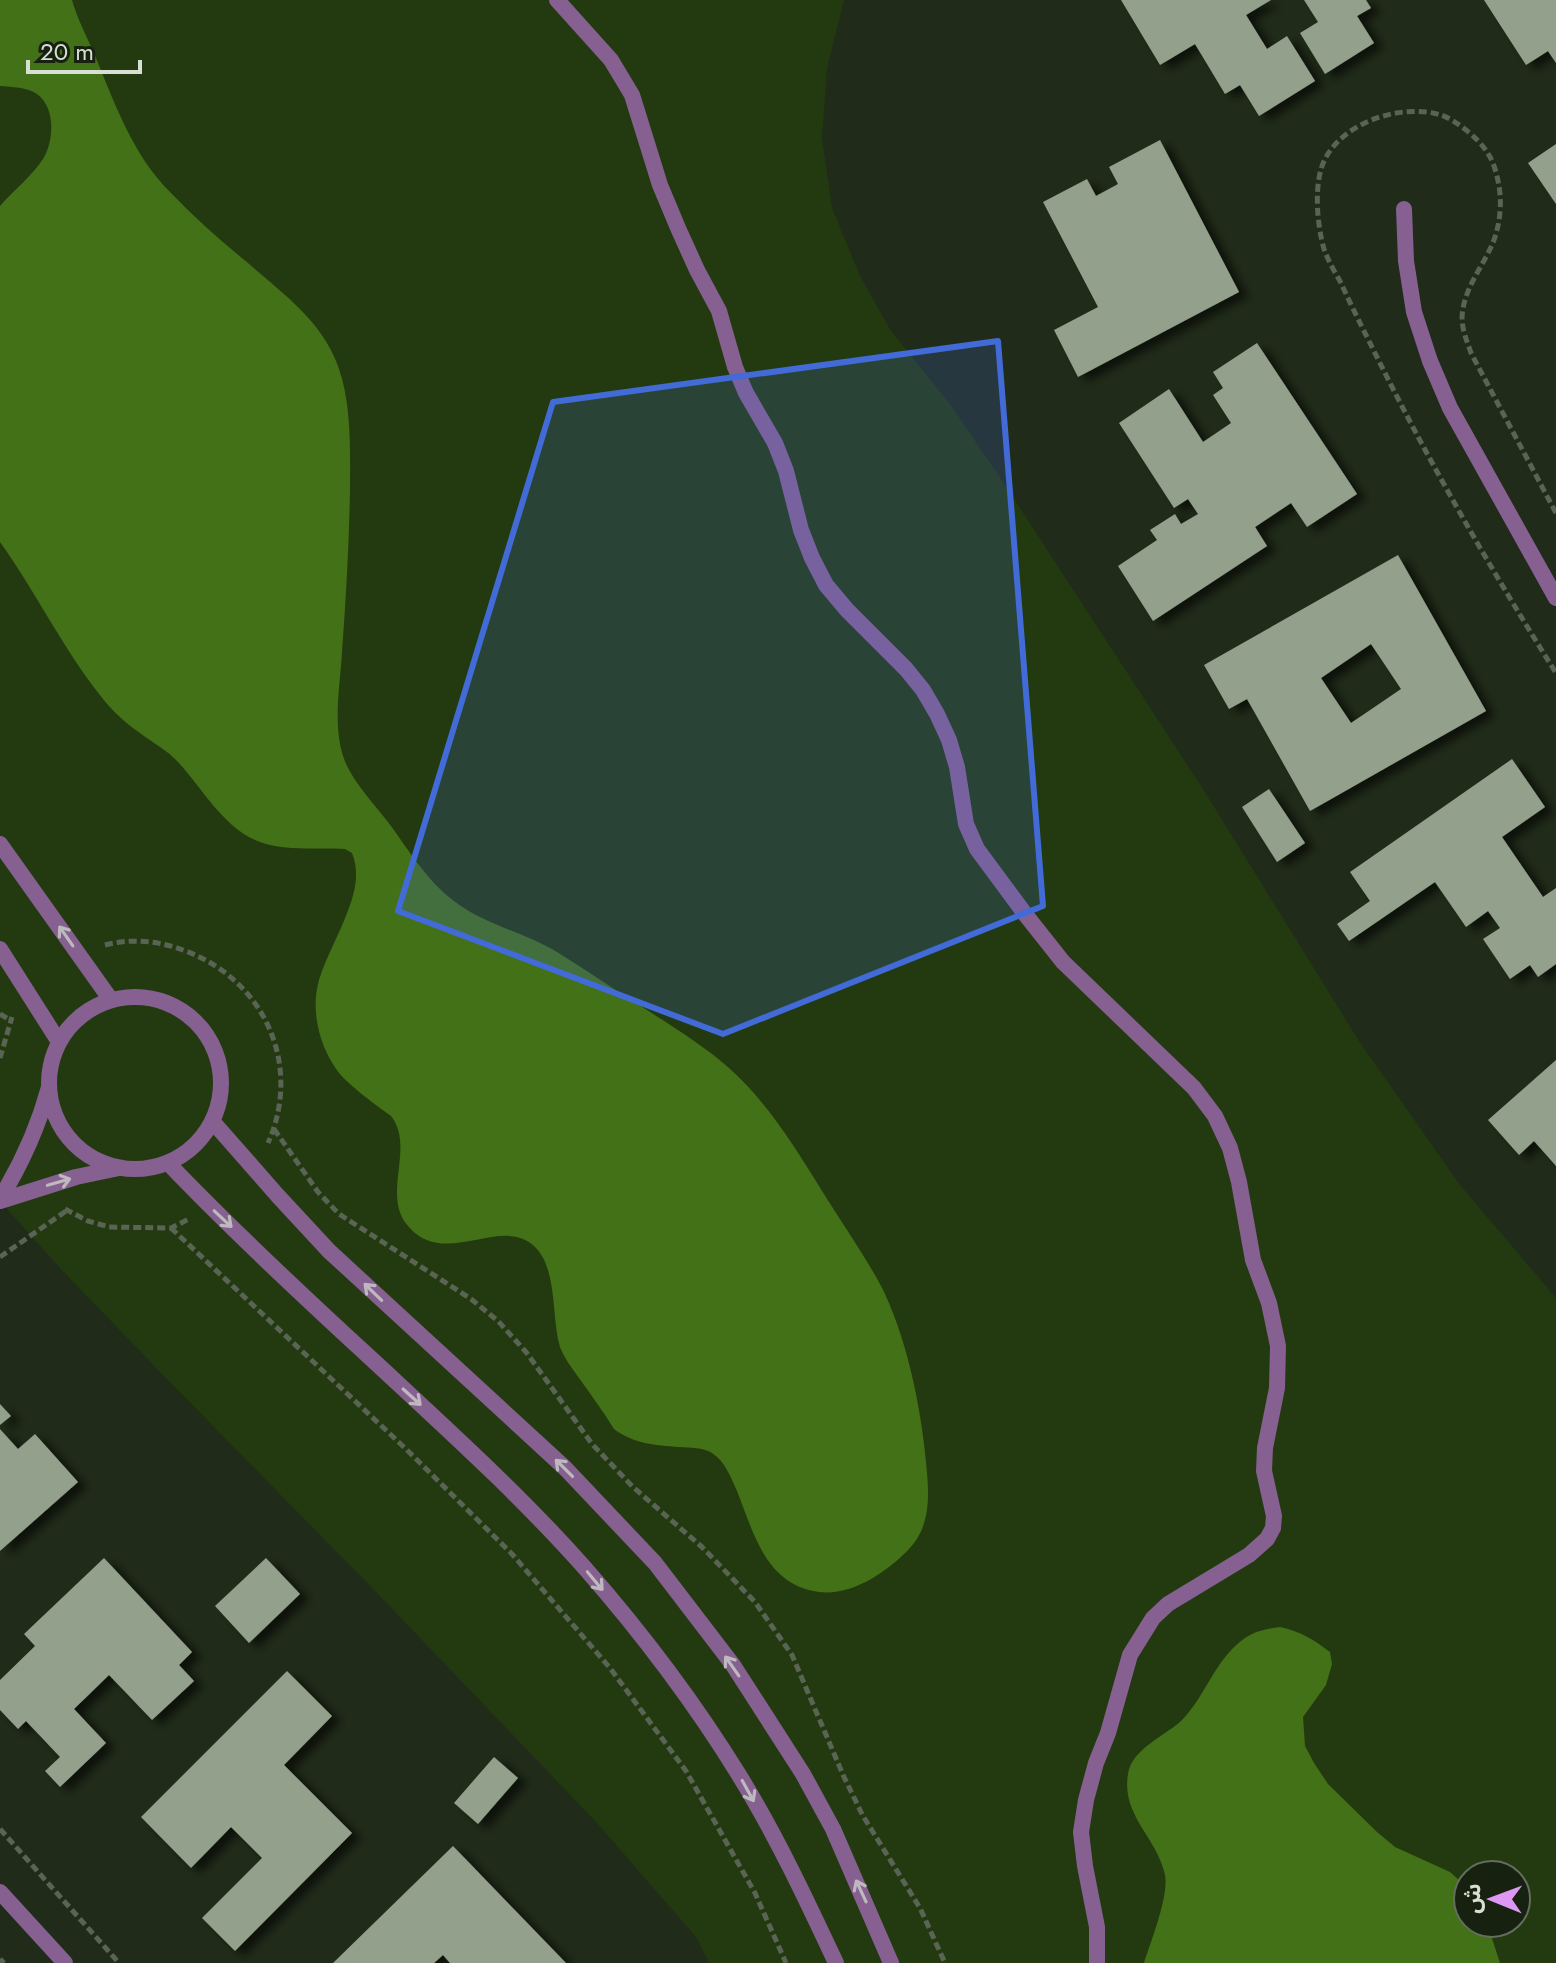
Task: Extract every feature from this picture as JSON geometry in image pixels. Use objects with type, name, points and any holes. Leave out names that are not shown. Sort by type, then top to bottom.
[{"type":"street","points":[[557,0],[611,60],[632,95],[660,185],[697,270],[719,311],[746,393],[775,443],[786,471],[801,530],[812,558],[826,585],[906,669],[937,714],[957,767],[966,824],[977,849],[1063,962],[1194,1088],[1215,1116],[1230,1148],[1253,1260],[1269,1303],[1278,1346],[1277,1388],[1265,1448],[1264,1471],[1274,1516],[1273,1528],[1267,1539],[1249,1555],[1168,1604],[1153,1618],[1130,1655],[1108,1733],[1096,1763],[1081,1832],[1097,1927],[1097,1963]]},
{"type":"street","points":[[1404,209],[1406,261],[1414,312],[1430,361],[1450,408],[1556,598]]},
{"type":"street","points":[[0,844],[111,1000]]},
{"type":"street","points":[[0,949],[59,1042]]},
{"type":"street","points":[[0,1200],[76,1177],[119,1168],[144,1169],[168,1163],[186,1153],[201,1139],[213,1122],[222,1083],[213,1045],[188,1014],[170,1003],[151,997],[131,996],[111,1000],[81,1015],[59,1042],[50,1072],[52,1104],[65,1134],[89,1156],[119,1168]]},
{"type":"street","points":[[0,1200],[28,1150],[49,1087]]},
{"type":"street","points":[[213,1122],[329,1251],[554,1458],[655,1563],[733,1665],[803,1774],[833,1829],[891,1963]]},
{"type":"street","points":[[168,1163],[211,1208],[525,1504],[584,1567],[639,1633],[739,1775],[792,1870],[836,1963]]},
{"type":"street","points":[[0,1892],[65,1963]]},
{"type":"path","points":[[78,953],[112,943],[141,941],[171,945],[198,955],[223,970],[246,990],[271,1032],[281,1080],[280,1105],[274,1129],[255,1170]]},
{"type":"path","points":[[0,1058],[10,1020],[27,990]]},
{"type":"path","points":[[0,1014],[10,1020]]},
{"type":"path","points":[[34,1189],[88,1221],[109,1227],[171,1228],[211,1208]]},
{"type":"path","points":[[0,1257],[67,1210]]},
{"type":"path","points":[[171,1228],[406,1449],[512,1554],[610,1668],[686,1771],[755,1893],[786,1963]]},
{"type":"path","points":[[0,1829],[119,1963]]},
{"type":"highlighted area","points":[[998,341],[1043,906],[723,1034],[398,911],[553,402]]},
{"type":"shaded area","points":[[0,0],[844,0],[827,68],[822,138],[832,208],[860,276],[891,331],[950,404],[1001,479],[1203,789],[1359,1041],[1460,1185],[1556,1298],[1556,1963],[709,1963],[696,1937],[597,1823],[60,1268],[0,1201]]},
{"type":"shaded area","points":[[0,0],[72,0],[117,109],[146,162],[189,211],[300,309],[331,350],[343,381],[350,444],[348,551],[338,724],[342,753],[356,781],[427,874],[454,901],[557,952],[698,1044],[742,1081],[789,1139],[880,1284],[911,1371],[924,1440],[928,1496],[922,1530],[916,1540],[900,1558],[868,1581],[844,1590],[819,1592],[786,1579],[764,1555],[730,1475],[717,1456],[700,1449],[637,1441],[614,1429],[562,1351],[557,1335],[551,1281],[535,1247],[522,1238],[507,1236],[439,1243],[423,1239],[409,1227],[397,1201],[398,1129],[391,1116],[339,1073],[322,1041],[316,1017],[319,980],[354,890],[356,868],[352,853],[345,849],[288,848],[265,844],[232,825],[174,758],[131,727],[108,705],[79,666],[0,542],[0,206],[43,159],[51,125],[48,108],[37,94],[0,86]]},
{"type":"shaded area","points":[[1280,1627],[1294,1631],[1330,1652],[1332,1664],[1326,1685],[1303,1717],[1305,1746],[1314,1763],[1328,1784],[1395,1847],[1452,1874],[1452,1939],[1492,1939],[1500,1963],[1144,1963],[1166,1884],[1161,1861],[1130,1802],[1127,1789],[1131,1765],[1143,1750],[1183,1719],[1232,1649],[1264,1630]]},
{"type":"building","points":[[1121,0],[1271,0],[1246,15],[1267,49],[1287,36],[1315,81],[1259,116],[1240,85],[1225,94],[1195,44],[1160,65]]},
{"type":"building","points":[[1304,0],[1366,0],[1371,8],[1357,16],[1374,43],[1325,74],[1300,33],[1318,22]]},
{"type":"building","points":[[1484,0],[1556,0],[1556,63],[1548,51],[1526,65]]},
{"type":"building","points":[[1160,140],[1239,292],[1078,377],[1054,330],[1098,307],[1043,202],[1087,179],[1096,196],[1118,184],[1109,167]]},
{"type":"building","points":[[1556,144],[1556,204],[1528,163]]},
{"type":"building","points":[[1257,343],[1357,494],[1307,527],[1291,503],[1255,527],[1267,546],[1153,621],[1118,566],[1157,540],[1150,530],[1175,514],[1181,524],[1198,514],[1188,499],[1174,508],[1119,423],[1169,389],[1203,442],[1231,423],[1213,395],[1223,388],[1213,372]]},
{"type":"building","points":[[1398,555],[1486,711],[1310,811],[1247,699],[1229,709],[1204,665]],"holes":[[[1371,644],[1401,689],[1351,723],[1321,678]]]},
{"type":"building","points":[[1512,759],[1545,807],[1502,837],[1543,897],[1556,888],[1556,964],[1538,977],[1530,965],[1510,979],[1483,939],[1500,928],[1488,911],[1466,927],[1435,882],[1349,941],[1337,924],[1370,901],[1350,872]]},
{"type":"building","points":[[1269,789],[1305,843],[1277,862],[1242,807]]},
{"type":"building","points":[[1556,1060],[1556,1166],[1534,1141],[1519,1155],[1488,1120]]},
{"type":"building","points":[[0,1404],[11,1416],[0,1425]]},
{"type":"building","points":[[0,1429],[18,1449],[35,1434],[78,1482],[0,1551]]},
{"type":"building","points":[[104,1558],[192,1652],[179,1665],[194,1681],[152,1720],[109,1675],[74,1709],[106,1743],[60,1787],[45,1771],[60,1757],[26,1721],[18,1729],[0,1710],[0,1680],[35,1646],[24,1634]]},
{"type":"building","points":[[266,1558],[300,1594],[249,1643],[215,1606]]},
{"type":"building","points":[[287,1671],[332,1716],[284,1765],[352,1833],[235,1951],[202,1918],[262,1858],[231,1827],[191,1868],[141,1817]]},
{"type":"building","points":[[494,1757],[518,1778],[478,1824],[454,1803]]},
{"type":"building","points":[[453,1846],[566,1963],[450,1963],[443,1955],[434,1963],[333,1963]]}]
